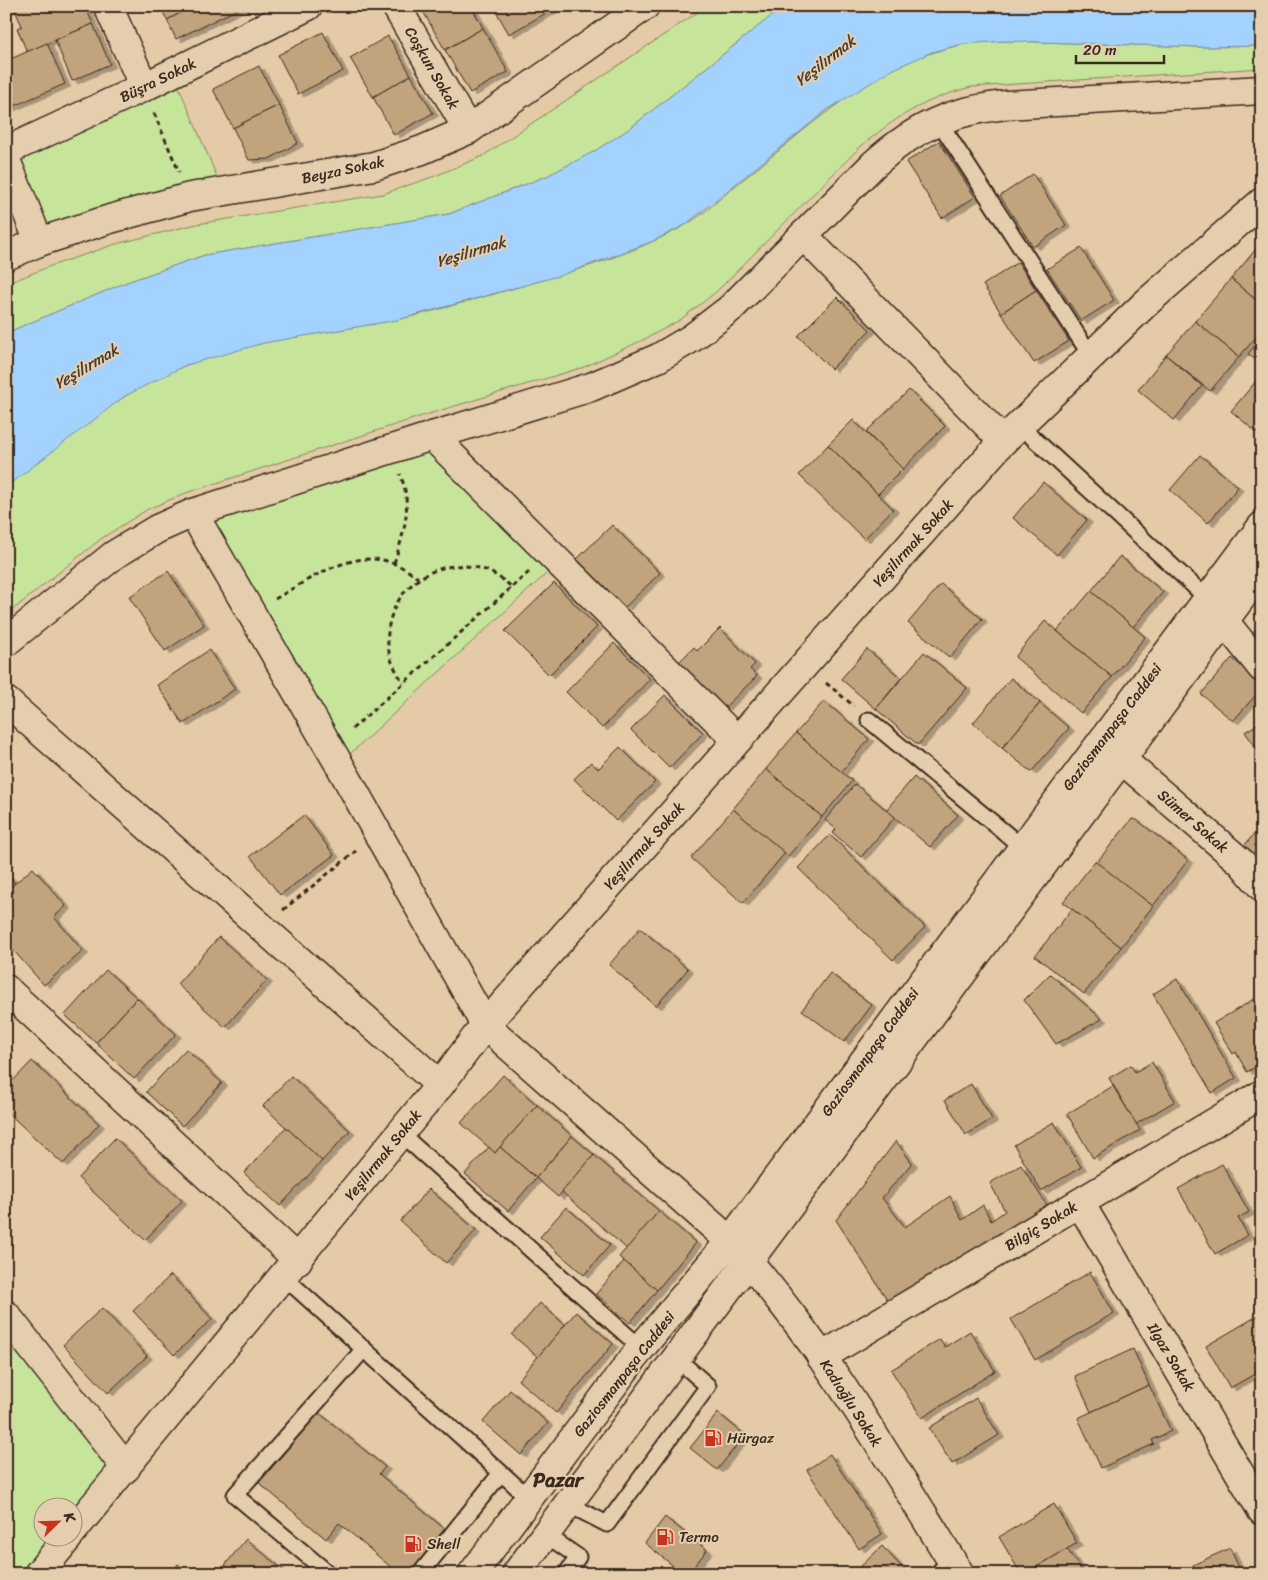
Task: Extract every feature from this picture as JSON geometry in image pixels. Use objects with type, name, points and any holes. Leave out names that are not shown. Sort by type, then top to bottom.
[{"type":"street","points":[[108,6],[144,87]]},
{"type":"street","name":"Büşra Sokak","points":[[6,150],[144,87],[308,6]]},
{"type":"street","name":"Coşkun Sokak","points":[[396,6],[468,130]]},
{"type":"street","name":"Beyza Sokak","points":[[6,256],[39,242],[110,219],[190,197],[374,166],[422,150],[468,130],[645,6]]},
{"type":"street","points":[[6,642],[114,555],[157,529],[193,513],[591,387],[658,358],[692,338],[731,308],[897,143],[938,120],[975,108],[1006,105],[1262,90]]},
{"type":"street","points":[[6,160],[39,242]]},
{"type":"street","name":"Yeşilırmak Sokak","points":[[82,1520],[401,1134],[485,1025],[1011,433],[1146,303],[1262,202]]},
{"type":"street","points":[[803,235],[1011,433]]},
{"type":"street","points":[[432,436],[737,740]]},
{"type":"street","name":"Kadıoğlu Sokak","points":[[193,513],[330,749],[485,1025],[739,1251],[821,1357],[949,1569]]},
{"type":"street","name":"Gaziosmanpaşa Caddesi","points":[[516,1574],[676,1358],[739,1251],[1022,847],[1262,526]]},
{"type":"street","name":"Gaziosmanpaşa Caddesi","points":[[472,1574],[641,1348],[739,1251],[1120,759],[1262,570]]},
{"type":"street","points":[[1224,621],[1262,668]]},
{"type":"street","points":[[6,701],[440,1085]]},
{"type":"street","name":"Sümer Sokak","points":[[1120,759],[1242,863],[1262,887]]},
{"type":"street","points":[[6,988],[291,1268]]},
{"type":"street","name":"Bilgiç Sokak","points":[[821,1357],[1262,1094]]},
{"type":"street","name":"Ilgaz Sokak","points":[[1080,1203],[1262,1511]]},
{"type":"street","points":[[6,1315],[126,1468]]},
{"type":"street","points":[[38,1574],[60,1548]]},
{"type":"lane","points":[[938,120],[1090,356]]},
{"type":"lane","points":[[1011,433],[1208,599]]},
{"type":"lane","points":[[870,720],[1022,847]]},
{"type":"lane","points":[[401,1134],[641,1348]]},
{"type":"lane","points":[[291,1268],[364,1349],[529,1498]]},
{"type":"lane","points":[[329,1574],[235,1495],[364,1349]]},
{"type":"lane","points":[[568,1504],[606,1524],[612,1516],[708,1386],[676,1358]]},
{"type":"lane","points":[[420,1574],[501,1473]]},
{"type":"lane","points":[[545,1534],[578,1557],[566,1574]]},
{"type":"path","points":[[144,87],[190,197]]},
{"type":"path","points":[[385,451],[399,472],[407,498],[407,515],[403,537],[394,563]]},
{"type":"path","points":[[251,612],[342,564],[377,560],[394,563],[418,578]]},
{"type":"path","points":[[330,749],[512,587],[483,569],[467,566],[450,566],[433,570],[418,578],[396,603],[390,619],[389,653],[394,669],[403,683]]},
{"type":"path","points":[[804,665],[870,720]]},
{"type":"path","points":[[262,927],[378,834]]},
{"type":"green space","points":[[707,6],[784,6],[629,129],[594,152],[547,176],[449,214],[205,255],[127,282],[6,333],[6,284],[48,267],[116,244],[197,224],[383,194],[435,176],[483,156]]},
{"type":"green space","points":[[1006,41],[1201,47],[1262,46],[1262,68],[971,87],[925,103],[898,118],[859,148],[716,292],[680,320],[647,338],[584,367],[425,415],[186,493],[148,509],[102,538],[6,615],[6,487],[92,419],[138,388],[187,365],[212,356],[264,343],[418,315],[562,275],[635,249],[659,239],[697,217],[816,120],[870,82],[898,67],[929,54],[966,44]]},
{"type":"green space","points":[[173,73],[223,191],[39,242],[6,160]]},
{"type":"green space","points":[[432,436],[559,562],[339,764],[193,513]]},
{"type":"green space","points":[[6,1315],[126,1468],[82,1521],[82,1498],[32,1498],[32,1548],[60,1548],[38,1574],[6,1574]]},
{"type":"water","name":"Yeşilırmak","points":[[784,6],[1262,6],[1262,46],[1201,47],[1006,41],[963,44],[932,52],[893,69],[827,110],[685,225],[651,242],[562,275],[397,320],[264,343],[186,365],[125,396],[6,487],[6,333],[127,282],[205,255],[449,214],[547,176],[593,152],[629,129]]},
{"type":"building","points":[[19,6],[85,6],[93,24],[27,52],[17,28],[22,26],[14,8]]},
{"type":"building","points":[[160,6],[194,6],[167,20]]},
{"type":"building","points":[[194,6],[244,6],[176,39],[167,20]]},
{"type":"building","points":[[435,6],[471,6],[483,28],[445,50],[424,13]]},
{"type":"building","points":[[493,6],[554,6],[555,8],[509,34]]},
{"type":"building","points":[[93,24],[110,64],[72,81],[55,40]]},
{"type":"building","points":[[483,28],[508,72],[470,93],[445,50]]},
{"type":"building","points":[[323,32],[343,71],[298,94],[278,55]]},
{"type":"building","points":[[388,36],[411,75],[373,97],[350,58]]},
{"type":"building","points":[[47,43],[65,84],[9,108],[6,101],[6,61]]},
{"type":"building","points":[[259,66],[279,105],[233,128],[213,89]]},
{"type":"building","points":[[411,75],[433,113],[394,135],[373,97]]},
{"type":"building","points":[[279,105],[298,143],[269,159],[249,160],[233,128]]},
{"type":"building","points":[[939,141],[975,197],[942,218],[906,162]]},
{"type":"building","points":[[1033,174],[1066,225],[1033,247],[1000,196]]},
{"type":"building","points":[[1262,243],[1262,305],[1231,279]]},
{"type":"building","points":[[1081,248],[1114,300],[1081,321],[1047,269]]},
{"type":"building","points":[[1018,262],[1036,290],[1001,313],[983,285]]},
{"type":"building","points":[[1231,279],[1262,305],[1262,330],[1239,357],[1195,321]]},
{"type":"building","points":[[1036,290],[1069,341],[1034,363],[1001,313]]},
{"type":"building","points":[[837,297],[870,330],[831,369],[798,336]]},
{"type":"building","points":[[1195,321],[1239,357],[1210,391],[1166,355]]},
{"type":"building","points":[[1262,337],[1262,365],[1248,354]]},
{"type":"building","points":[[1166,355],[1202,386],[1174,420],[1138,390]]},
{"type":"building","points":[[1262,374],[1262,437],[1231,411]]},
{"type":"building","points":[[909,390],[945,426],[903,469],[866,432]]},
{"type":"building","points":[[853,420],[903,469],[878,494],[828,445]]},
{"type":"building","points":[[828,445],[893,509],[864,539],[799,475]]},
{"type":"building","points":[[1200,455],[1238,487],[1208,523],[1170,490]]},
{"type":"building","points":[[1043,482],[1087,520],[1057,555],[1013,518]]},
{"type":"building","points":[[612,525],[660,573],[625,607],[577,559]]},
{"type":"building","points":[[1120,556],[1163,592],[1133,627],[1091,591]]},
{"type":"building","points":[[168,571],[204,625],[165,651],[129,597]]},
{"type":"building","points":[[554,583],[597,627],[549,675],[505,631]]},
{"type":"building","points":[[941,584],[982,619],[950,658],[908,623]]},
{"type":"building","points":[[1091,591],[1145,637],[1112,677],[1057,631]]},
{"type":"building","points":[[1045,621],[1112,677],[1081,713],[1015,657]]},
{"type":"building","points":[[1262,622],[1262,648],[1252,634]]},
{"type":"building","points":[[720,628],[755,664],[750,669],[757,676],[725,707],[679,662],[694,647],[697,651]]},
{"type":"building","points":[[614,643],[650,679],[602,728],[566,692]]},
{"type":"building","points":[[867,649],[901,678],[876,709],[841,679]]},
{"type":"building","points":[[209,650],[235,689],[183,724],[157,685]]},
{"type":"building","points":[[924,652],[967,688],[918,745],[876,709]]},
{"type":"building","points":[[1232,658],[1262,684],[1262,688],[1233,721],[1201,694]]},
{"type":"building","points":[[1011,678],[1040,703],[1002,748],[973,723]]},
{"type":"building","points":[[665,695],[703,733],[669,768],[631,730]]},
{"type":"building","points":[[824,701],[869,739],[841,772],[796,733]]},
{"type":"building","points":[[1040,703],[1069,728],[1031,772],[1002,748]]},
{"type":"building","points":[[1262,721],[1262,756],[1245,732]]},
{"type":"building","points":[[796,733],[852,781],[822,817],[766,769]]},
{"type":"building","points":[[620,747],[655,782],[616,821],[574,779],[591,762],[598,769]]},
{"type":"building","points":[[766,769],[822,817],[788,856],[733,809]]},
{"type":"building","points":[[914,777],[958,815],[930,847],[886,810]]},
{"type":"building","points":[[855,784],[895,817],[861,857],[833,833],[836,829],[825,820]]},
{"type":"building","points":[[733,809],[785,853],[743,903],[691,858]]},
{"type":"building","points":[[304,815],[334,855],[280,895],[250,856]]},
{"type":"building","points":[[1132,819],[1137,820],[1188,860],[1153,906],[1096,863]]},
{"type":"building","points":[[1262,825],[1262,864],[1243,847]]},
{"type":"building","points":[[830,835],[925,927],[893,960],[798,868]]},
{"type":"building","points":[[1095,861],[1153,906],[1121,947],[1063,902]]},
{"type":"building","points":[[33,868],[66,906],[54,917],[83,951],[44,985],[6,942],[6,891]]},
{"type":"building","points":[[6,873],[15,883],[6,891]]},
{"type":"building","points":[[1072,909],[1121,947],[1084,994],[1035,956]]},
{"type":"building","points":[[640,928],[688,969],[656,1006],[609,965]]},
{"type":"building","points":[[219,937],[267,980],[225,1027],[177,984]]},
{"type":"building","points":[[106,970],[137,998],[96,1043],[65,1015]]},
{"type":"building","points":[[830,973],[872,1005],[844,1042],[802,1010]]},
{"type":"building","points":[[1050,974],[1102,1019],[1056,1044],[1024,1000]]},
{"type":"building","points":[[1177,979],[1236,1078],[1212,1093],[1153,994]]},
{"type":"building","points":[[137,998],[176,1034],[134,1079],[96,1043]]},
{"type":"building","points":[[1254,999],[1262,1013],[1262,1063],[1247,1072],[1236,1052],[1233,1054],[1214,1023]]},
{"type":"building","points":[[186,1049],[222,1083],[182,1126],[146,1092]]},
{"type":"building","points":[[32,1061],[99,1124],[63,1164],[6,1111],[6,1088]]},
{"type":"building","points":[[1152,1062],[1175,1101],[1136,1124],[1109,1078],[1131,1065],[1135,1072]]},
{"type":"building","points":[[503,1075],[537,1105],[495,1153],[461,1123]]},
{"type":"building","points":[[291,1076],[350,1131],[322,1161],[263,1106]]},
{"type":"building","points":[[971,1084],[992,1119],[966,1135],[945,1100]]},
{"type":"building","points":[[1113,1086],[1140,1130],[1093,1158],[1067,1114]]},
{"type":"building","points":[[537,1105],[572,1136],[536,1178],[500,1147]]},
{"type":"building","points":[[1054,1122],[1081,1167],[1041,1191],[1014,1145]]},
{"type":"building","points":[[286,1127],[322,1161],[280,1206],[244,1173]]},
{"type":"building","points":[[572,1136],[594,1155],[558,1197],[536,1178]]},
{"type":"building","points":[[115,1138],[182,1201],[145,1240],[78,1178]]},
{"type":"building","points":[[896,1141],[912,1163],[882,1198],[905,1227],[950,1196],[962,1220],[983,1205],[991,1221],[1005,1211],[990,1183],[1021,1165],[1048,1207],[890,1304],[836,1220]]},
{"type":"building","points":[[489,1147],[495,1153],[500,1147],[536,1178],[508,1211],[465,1174]]},
{"type":"building","points":[[594,1155],[659,1211],[627,1249],[562,1192]]},
{"type":"building","points":[[1222,1164],[1249,1212],[1238,1218],[1248,1235],[1215,1254],[1178,1189]]},
{"type":"building","points":[[429,1189],[476,1230],[446,1263],[400,1221]]},
{"type":"building","points":[[566,1207],[610,1245],[584,1275],[540,1237]]},
{"type":"building","points":[[659,1211],[696,1243],[657,1290],[619,1257]]},
{"type":"building","points":[[624,1261],[657,1290],[630,1323],[596,1294]]},
{"type":"building","points":[[1090,1272],[1114,1313],[1035,1360],[1011,1319]]},
{"type":"building","points":[[171,1275],[212,1319],[174,1355],[133,1311]]},
{"type":"building","points":[[540,1303],[565,1325],[538,1357],[512,1335]]},
{"type":"building","points":[[102,1308],[147,1356],[108,1393],[63,1345]]},
{"type":"building","points":[[576,1312],[613,1344],[556,1413],[518,1380]]},
{"type":"building","points":[[1259,1315],[1262,1320],[1262,1370],[1230,1388],[1206,1346]]},
{"type":"building","points":[[970,1331],[995,1371],[922,1418],[891,1370],[940,1339],[945,1347]]},
{"type":"building","points":[[1133,1349],[1149,1385],[1091,1412],[1075,1376]]},
{"type":"building","points":[[1149,1385],[1171,1431],[1152,1440],[1154,1444],[1101,1468],[1078,1418]]},
{"type":"building","points":[[510,1390],[548,1423],[521,1455],[483,1422]]},
{"type":"building","points":[[976,1398],[999,1435],[952,1464],[929,1428]]},
{"type":"building","points":[[318,1412],[385,1467],[379,1474],[446,1530],[409,1574],[399,1574],[339,1523],[326,1539],[259,1483]]},
{"type":"building","points":[[718,1413],[745,1435],[717,1470],[690,1448]]},
{"type":"building","points":[[830,1454],[882,1534],[859,1549],[807,1470]]},
{"type":"building","points":[[1054,1504],[1077,1543],[1025,1574],[1021,1574],[999,1537]]},
{"type":"building","points":[[665,1517],[707,1550],[688,1574],[683,1574],[645,1543]]},
{"type":"building","points":[[246,1539],[288,1574],[235,1574],[225,1565]]},
{"type":"building","points":[[882,1546],[907,1573],[853,1574]]},
{"type":"building","points":[[1230,1548],[1242,1574],[1197,1574],[1193,1565]]},
{"type":"building","points":[[1067,1549],[1084,1574],[1025,1574]]},
{"type":"building","points":[[178,1564],[190,1574],[170,1574]]},
{"type":"place","name":"Hürgaz","points":[[713,1438]]},
{"type":"place","name":"Termo","points":[[665,1537]]},
{"type":"place","name":"Shell","points":[[413,1544]]},
{"type":"district","name":"Pazar","points":[[558,1480]]}]
